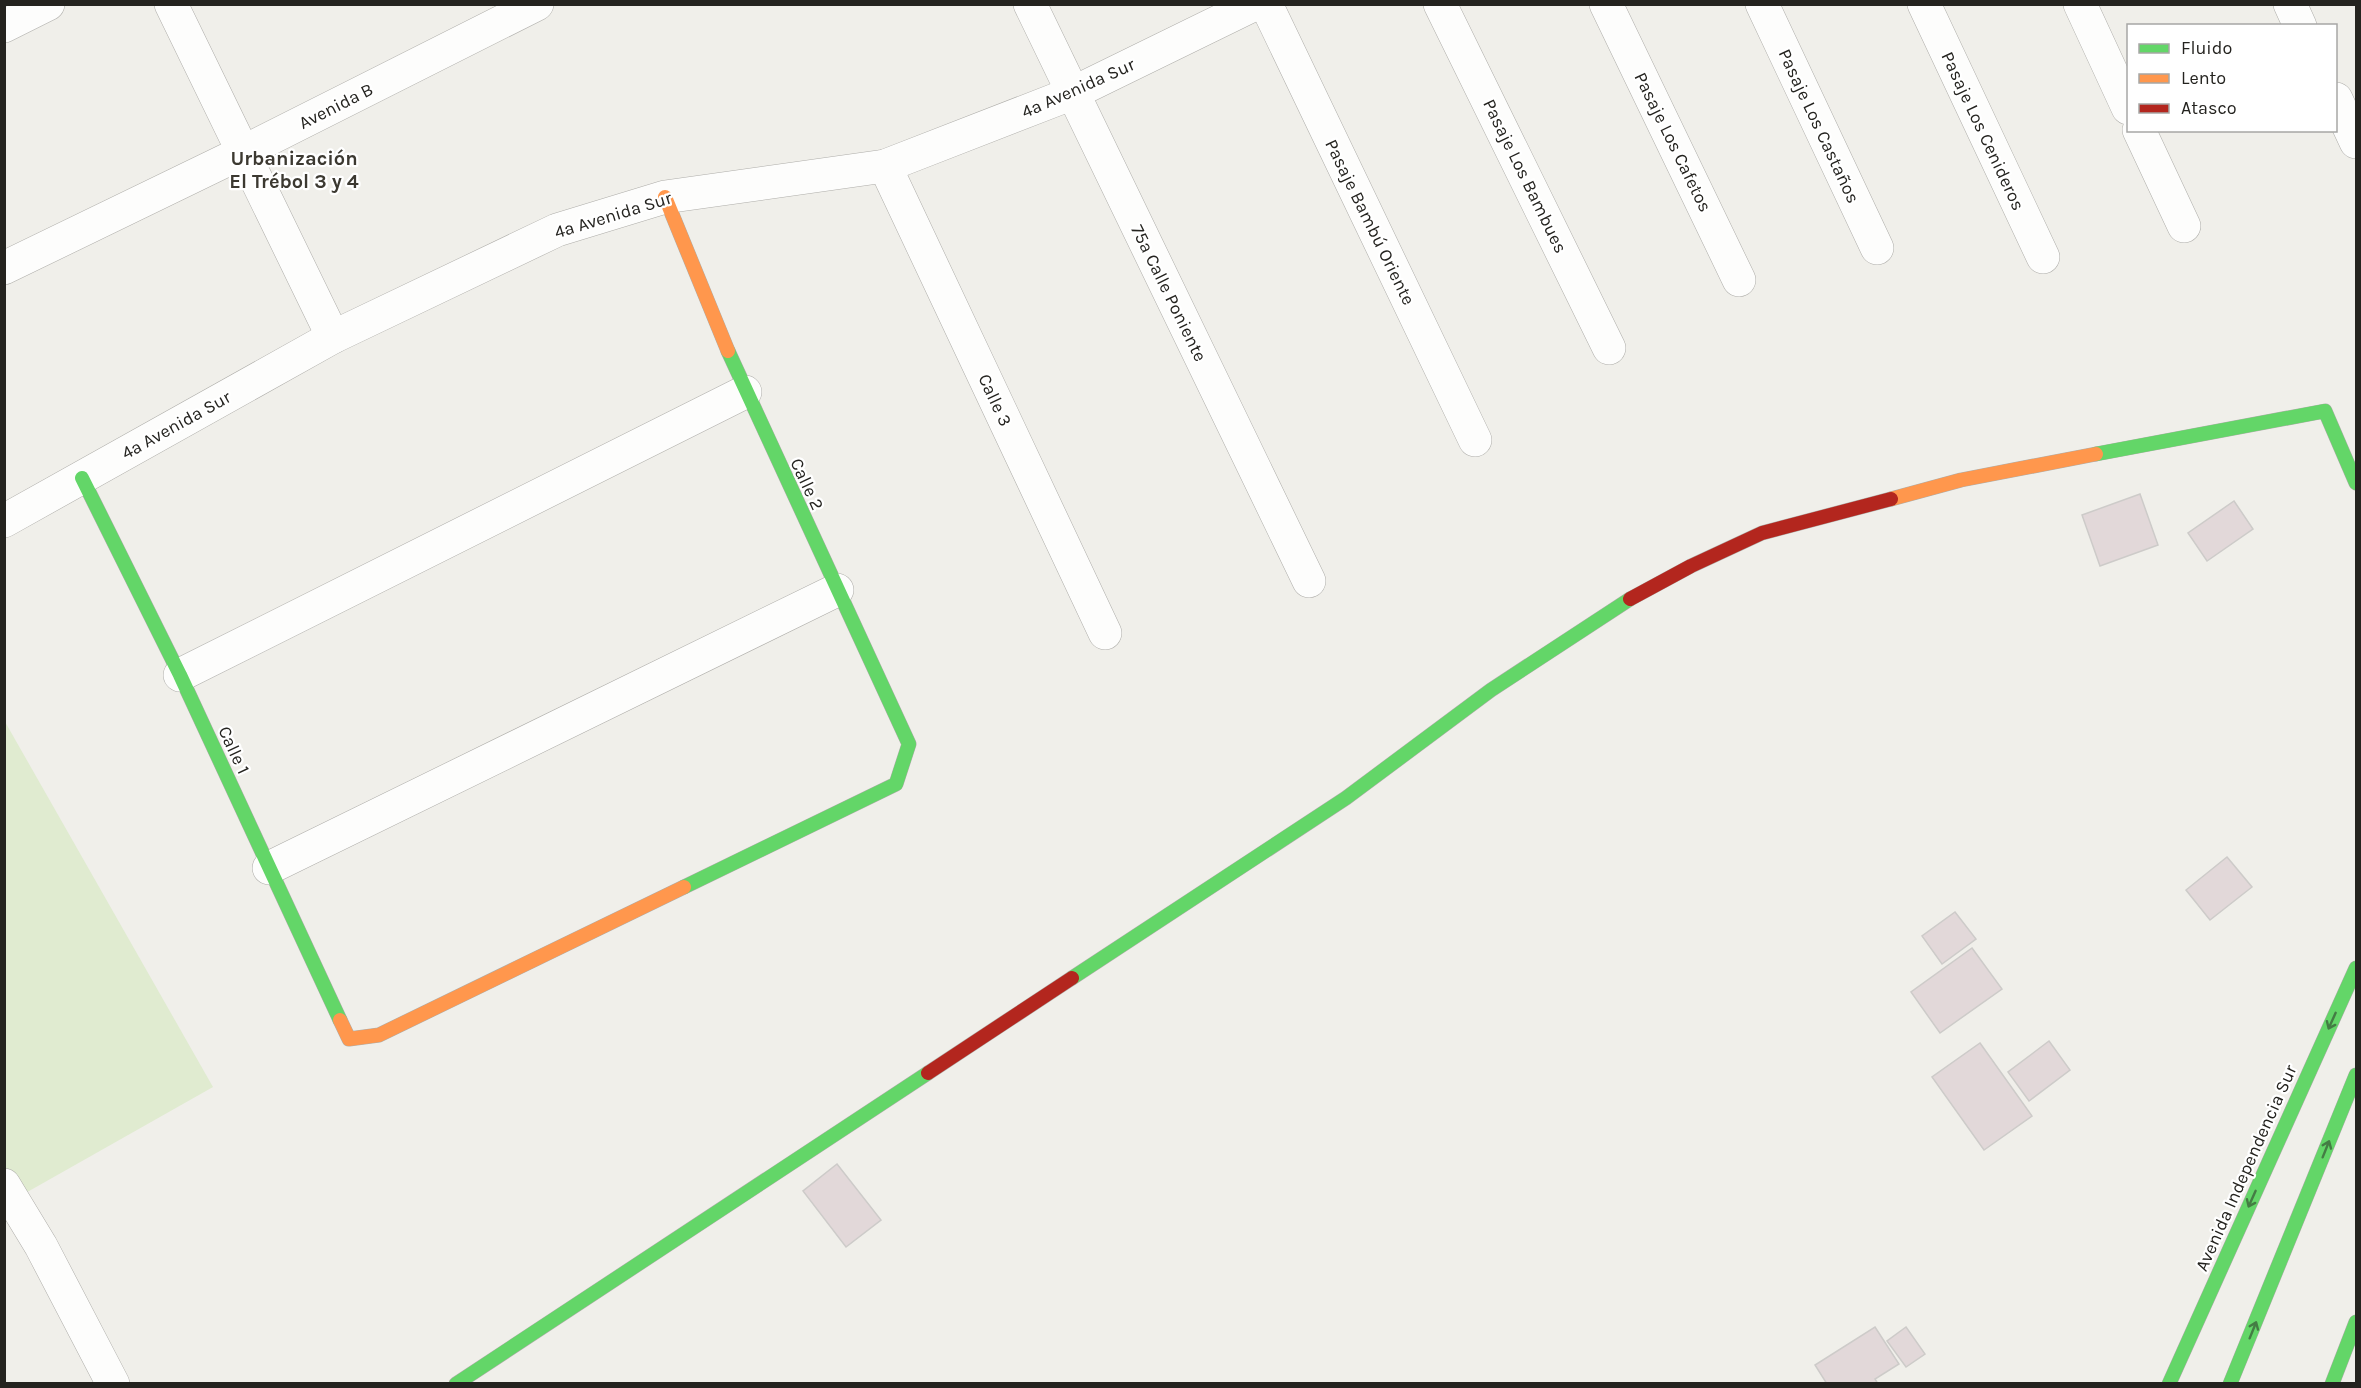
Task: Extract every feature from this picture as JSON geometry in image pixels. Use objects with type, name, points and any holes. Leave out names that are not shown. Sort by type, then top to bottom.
[{"type":"main road","name":"Calle 2","points":[[349,1039],[379,1035],[896,784],[909,744],[744,392],[665,197]]},
{"type":"main road","points":[[456,1383],[1346,798],[1491,690],[1624,602],[1691,566],[1762,533],[1961,480],[2325,411],[2356,483]]},
{"type":"main road","name":"Calle 1","points":[[82,478],[180,675],[349,1039]]},
{"type":"main road","name":"Avenida Independencia Sur","points":[[2169,1383],[2356,968]]},
{"type":"main road","points":[[2230,1383],[2356,1075]]},
{"type":"main road","points":[[2332,1383],[2356,1322]]},
{"type":"street","points":[[4,26],[48,4]]},
{"type":"street","points":[[171,4],[241,153],[333,337]]},
{"type":"street","name":"Avenida B","points":[[4,268],[241,153],[537,4]]},
{"type":"street","name":"75a Calle Poniente","points":[[1030,4],[1309,581]]},
{"type":"street","name":"4a Avenida Sur","points":[[4,521],[333,337],[557,230],[665,197],[885,166],[1073,93],[1255,4]]},
{"type":"street","name":"Pasaje Bambú Oriente","points":[[1266,4],[1474,440]]},
{"type":"street","name":"Pasaje Los Bambues","points":[[1440,4],[1609,348]]},
{"type":"street","name":"Pasaje Los Cafetos","points":[[1606,4],[1739,280]]},
{"type":"street","name":"Pasaje Los Castaños","points":[[1762,4],[1877,248]]},
{"type":"street","name":"Pasaje Los Cenideros","points":[[1924,4],[2043,257]]},
{"type":"street","points":[[2080,4],[2127,106]]},
{"type":"street","points":[[2290,4],[2299,24]]},
{"type":"street","points":[[2344,105],[2356,142]]},
{"type":"street","points":[[2140,132],[2184,226]]},
{"type":"street","name":"Calle 3","points":[[885,166],[1105,633]]},
{"type":"street","points":[[180,675],[744,392]]},
{"type":"street","points":[[269,868],[837,590]]},
{"type":"street","points":[[4,1185],[41,1246],[112,1383]]},
{"type":"green space","points":[[4,720],[213,1087],[22,1195],[4,1165]]},
{"type":"building","points":[[2140,494],[2158,545],[2100,566],[2082,515]]},
{"type":"building","points":[[2234,501],[2253,529],[2207,561],[2188,533]]},
{"type":"building","points":[[2227,857],[2252,887],[2210,920],[2186,890]]},
{"type":"building","points":[[1955,912],[1976,939],[1942,964],[1922,936]]},
{"type":"building","points":[[1972,948],[2002,989],[1940,1033],[1911,992]]},
{"type":"building","points":[[2049,1041],[2070,1070],[2029,1101],[2008,1072]]},
{"type":"building","points":[[1980,1043],[2032,1116],[1984,1150],[1932,1077]]},
{"type":"building","points":[[837,1164],[881,1220],[846,1247],[803,1191]]},
{"type":"building","points":[[1875,1327],[1899,1364],[1875,1379],[1878,1384],[1827,1384],[1815,1365]]},
{"type":"building","points":[[1906,1327],[1925,1354],[1906,1367],[1887,1341]]},
{"type":"traffic: fast","points":[[684,887],[896,784],[909,744],[728,351]]},
{"type":"traffic: fast","points":[[2096,454],[2325,411],[2356,483]]},
{"type":"traffic: fast","points":[[82,478],[180,675],[340,1020]]},
{"type":"traffic: fast","points":[[1072,978],[1346,798],[1491,690],[1630,599]]},
{"type":"traffic: fast","points":[[2169,1384],[2356,968]]},
{"type":"traffic: fast","points":[[456,1384],[928,1073]]},
{"type":"traffic: fast","points":[[2230,1384],[2356,1075]]},
{"type":"traffic: fast","points":[[2332,1384],[2356,1322]]},
{"type":"traffic: slow","points":[[665,197],[728,351]]},
{"type":"traffic: slow","points":[[1891,499],[1961,480],[2096,454]]},
{"type":"traffic: slow","points":[[340,1020],[349,1039],[379,1035],[684,887]]},
{"type":"traffic: jam","points":[[1630,599],[1691,566],[1762,533],[1891,499]]},
{"type":"traffic: jam","points":[[928,1073],[1072,978]]},
{"type":"district","name":"Urbanización El Trébol 3 y 4","points":[[294,170]]}]
